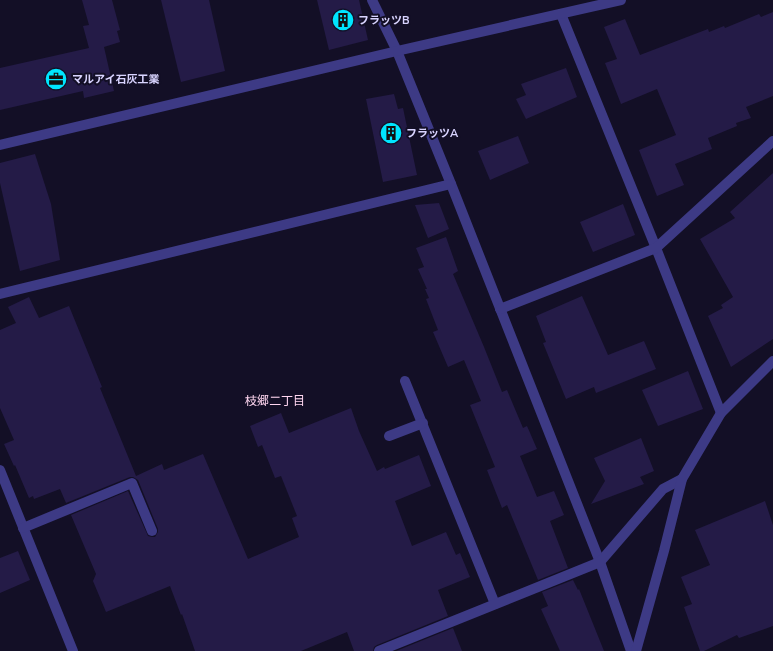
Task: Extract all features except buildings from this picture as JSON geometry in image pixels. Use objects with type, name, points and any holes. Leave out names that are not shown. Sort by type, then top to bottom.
[{"type":"street","points":[[372,0],[398,51],[451,184],[600,562],[631,651]]},
{"type":"street","points":[[0,145],[621,0]]},
{"type":"street","points":[[561,14],[721,413]]},
{"type":"street","points":[[500,309],[656,248],[773,141]]},
{"type":"street","points":[[0,294],[451,184]]},
{"type":"street","points":[[636,651],[682,479],[721,413],[773,361]]},
{"type":"street","points":[[405,381],[495,604]]},
{"type":"street","points":[[389,436],[423,424]]},
{"type":"street","points":[[0,470],[73,651]]},
{"type":"street","points":[[379,651],[600,562],[663,489],[682,479]]},
{"type":"street","points":[[23,528],[132,483],[152,531]]},
{"type":"place","name":"フラッツB","points":[[343,20]]},
{"type":"place","name":"マルアイ石灰工業","points":[[56,79]]},
{"type":"place","name":"フラッツA","points":[[391,133]]},
{"type":"district","name":"枝郷二丁目","points":[[275,401]]}]
